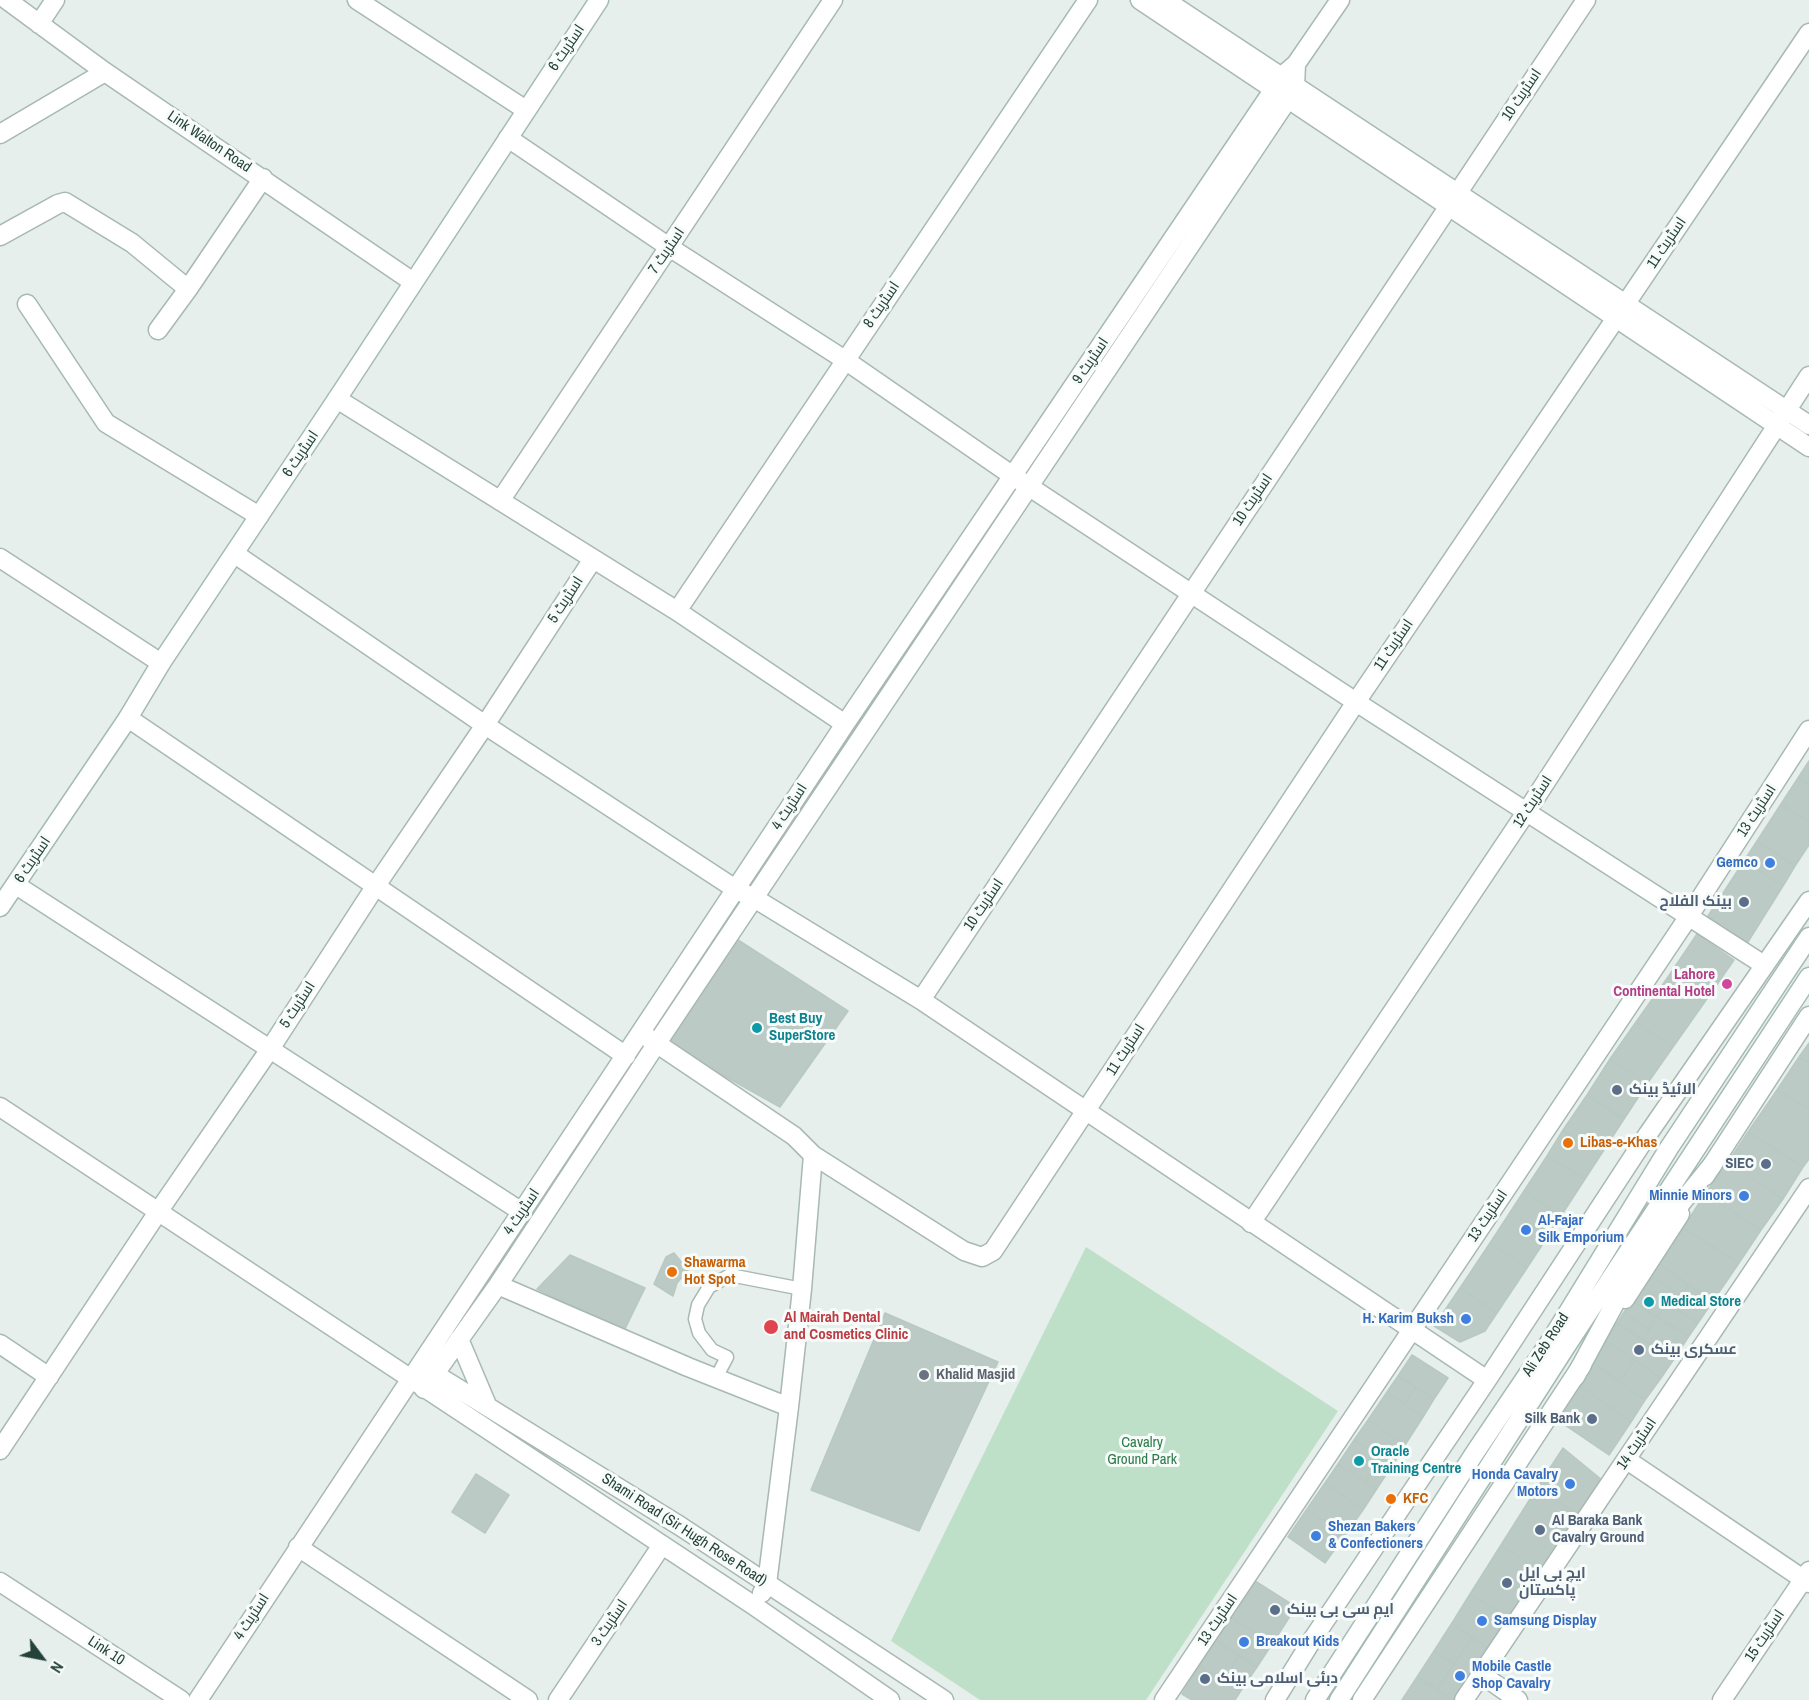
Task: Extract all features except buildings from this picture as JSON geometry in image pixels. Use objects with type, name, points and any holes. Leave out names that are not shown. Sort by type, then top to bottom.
[{"type":"street","name":"Link Walton Road","points":[[7,0],[105,72],[413,282]]},
{"type":"street","points":[[39,24],[55,0]]},
{"type":"street","points":[[357,0],[526,110]]},
{"type":"street","name":"اسٹریٹ 6","points":[[0,907],[128,718],[161,663],[338,399],[599,0]]},
{"type":"street","name":"اسٹریٹ 7","points":[[500,501],[833,0]]},
{"type":"street","name":"اسٹریٹ 8","points":[[676,611],[1088,0]]},
{"type":"street","points":[[1140,0],[1284,88],[1452,199],[1621,312],[1809,447]]},
{"type":"street","points":[[1165,0],[1284,88]]},
{"type":"street","name":"اسٹریٹ 9","points":[[845,724],[1021,481],[1284,88],[1296,64],[1340,0]]},
{"type":"street","name":"اسٹریٹ 10","points":[[921,1000],[1586,0]]},
{"type":"street","name":"اسٹریٹ 11","points":[[813,1155],[964,1251],[982,1257],[993,1251],[1356,702],[1809,33]]},
{"type":"street","points":[[0,134],[105,72]]},
{"type":"street","points":[[508,138],[1356,702],[1764,965]]},
{"type":"street","points":[[158,330],[263,178]]},
{"type":"street","points":[[0,236],[57,204],[65,202],[132,243],[188,289]]},
{"type":"street","points":[[27,304],[106,423],[259,516]]},
{"type":"street","points":[[1621,312],[1809,425]]},
{"type":"street","name":"اسٹریٹ 12","points":[[1251,1223],[1527,811],[1809,376]]},
{"type":"street","points":[[338,399],[676,611],[845,724]]},
{"type":"street","points":[[0,1107],[158,1212],[423,1377],[459,1339],[498,1285],[754,898],[1021,481]]},
{"type":"street","points":[[235,554],[485,725],[737,890],[754,898],[921,1000],[1487,1380]]},
{"type":"street","points":[[0,558],[161,663]]},
{"type":"street","name":"اسٹریٹ 5","points":[[0,1450],[158,1212],[270,1049],[593,559]]},
{"type":"street","points":[[128,718],[626,1056]]},
{"type":"street","name":"اسٹریٹ 4","points":[[198,1700],[298,1547],[423,1377],[522,1212],[845,724]]},
{"type":"street","name":"اسٹریٹ 13","points":[[1164,1700],[1689,916],[1809,730]]},
{"type":"street","points":[[16,885],[522,1212]]},
{"type":"street","points":[[1275,1700],[1314,1637],[1487,1380],[1648,1134],[1809,901]]},
{"type":"street","name":"Ali Zeb Road","points":[[1315,1700],[1476,1451],[1551,1340],[1669,1148],[1809,937]]},
{"type":"street","name":"Ali Zeb Road","points":[[1339,1700],[1564,1348],[1804,984]]},
{"type":"street","points":[[1362,1700],[1809,1016]]},
{"type":"street","points":[[640,1033],[794,1136],[813,1155],[802,1289],[767,1584],[753,1605]]},
{"type":"street","points":[[1575,1377],[1716,1115]]},
{"type":"street","points":[[1648,1134],[1669,1148]]},
{"type":"street","points":[[1564,1348],[1713,1164]]},
{"type":"street","name":"اسٹریٹ 14","points":[[1464,1700],[1809,1188]]},
{"type":"street","points":[[498,1285],[789,1407]]},
{"type":"street","points":[[459,1339],[487,1405]]},
{"type":"street","points":[[0,1344],[49,1377]]},
{"type":"street","name":"Shami Road (Sir Hugh Rose Road)","points":[[423,1377],[487,1405],[680,1526],[944,1700]]},
{"type":"street","name":"Shami Road (Sir Hugh Rose Road)","points":[[423,1377],[662,1545],[890,1700]]},
{"type":"street","points":[[1627,1460],[1807,1578]]},
{"type":"street","name":"اسٹریٹ 3","points":[[558,1700],[662,1545]]},
{"type":"street","points":[[298,1547],[528,1700]]},
{"type":"street","name":"اسٹریٹ 15","points":[[1722,1700],[1807,1578]]},
{"type":"street","name":"Link 10","points":[[0,1582],[181,1700]]},
{"type":"street","points":[[1481,1674],[1518,1700]]},
{"type":"lane","points":[[716,1378],[727,1357],[712,1350],[699,1333],[695,1319],[698,1305],[709,1287],[730,1275],[802,1289]]},
{"type":"green space","name":"Cavalry Ground Park","points":[[1086,1247],[1338,1411],[1146,1700],[980,1700],[891,1641]]},
{"type":"place","name":"Gemco","points":[[1770,863]]},
{"type":"place","name":"بینک الفلاح","points":[[1744,902]]},
{"type":"place","name":"Lahore Continental Hotel","points":[[1727,984]]},
{"type":"place","name":"Best Buy SuperStore","points":[[757,1028]]},
{"type":"place","name":"الائیڈ بینک","points":[[1617,1090]]},
{"type":"place","name":"Libas-e-Khas","points":[[1568,1143]]},
{"type":"place","name":"SIEC","points":[[1766,1164]]},
{"type":"place","name":"Minnie Minors","points":[[1744,1196]]},
{"type":"place","name":"Al-Fajar Silk Emporium","points":[[1526,1230]]},
{"type":"place","name":"Shawarma Hot Spot","points":[[672,1272]]},
{"type":"place","name":"Medical Store","points":[[1649,1302]]},
{"type":"place","name":"H. Karim Buksh","points":[[1466,1319]]},
{"type":"place","name":"Al Mairah Dental and Cosmetics Clinic","points":[[771,1327]]},
{"type":"place","name":"عسکری بینک","points":[[1639,1350]]},
{"type":"place","name":"Khalid Masjid","points":[[924,1375]]},
{"type":"place","name":"Silk Bank","points":[[1592,1419]]},
{"type":"place","name":"Oracle Training Centre","points":[[1359,1461]]},
{"type":"place","name":"Honda Cavalry Motors","points":[[1570,1484]]},
{"type":"place","name":"KFC","points":[[1391,1499]]},
{"type":"place","name":"Al Baraka Bank Cavalry Ground","points":[[1540,1530]]},
{"type":"place","name":"Shezan Bakers & Confectioners","points":[[1316,1536]]},
{"type":"place","name":"ایچ بی ایل پاکستان","points":[[1507,1583]]},
{"type":"place","name":"ایم سی بی بینک","points":[[1275,1610]]},
{"type":"place","name":"Samsung Display","points":[[1482,1621]]},
{"type":"place","name":"Breakout Kids","points":[[1244,1642]]},
{"type":"place","name":"Mobile Castle Shop Cavalry","points":[[1460,1676]]},
{"type":"place","name":"دبئی اسلامی بینک","points":[[1205,1679]]}]
